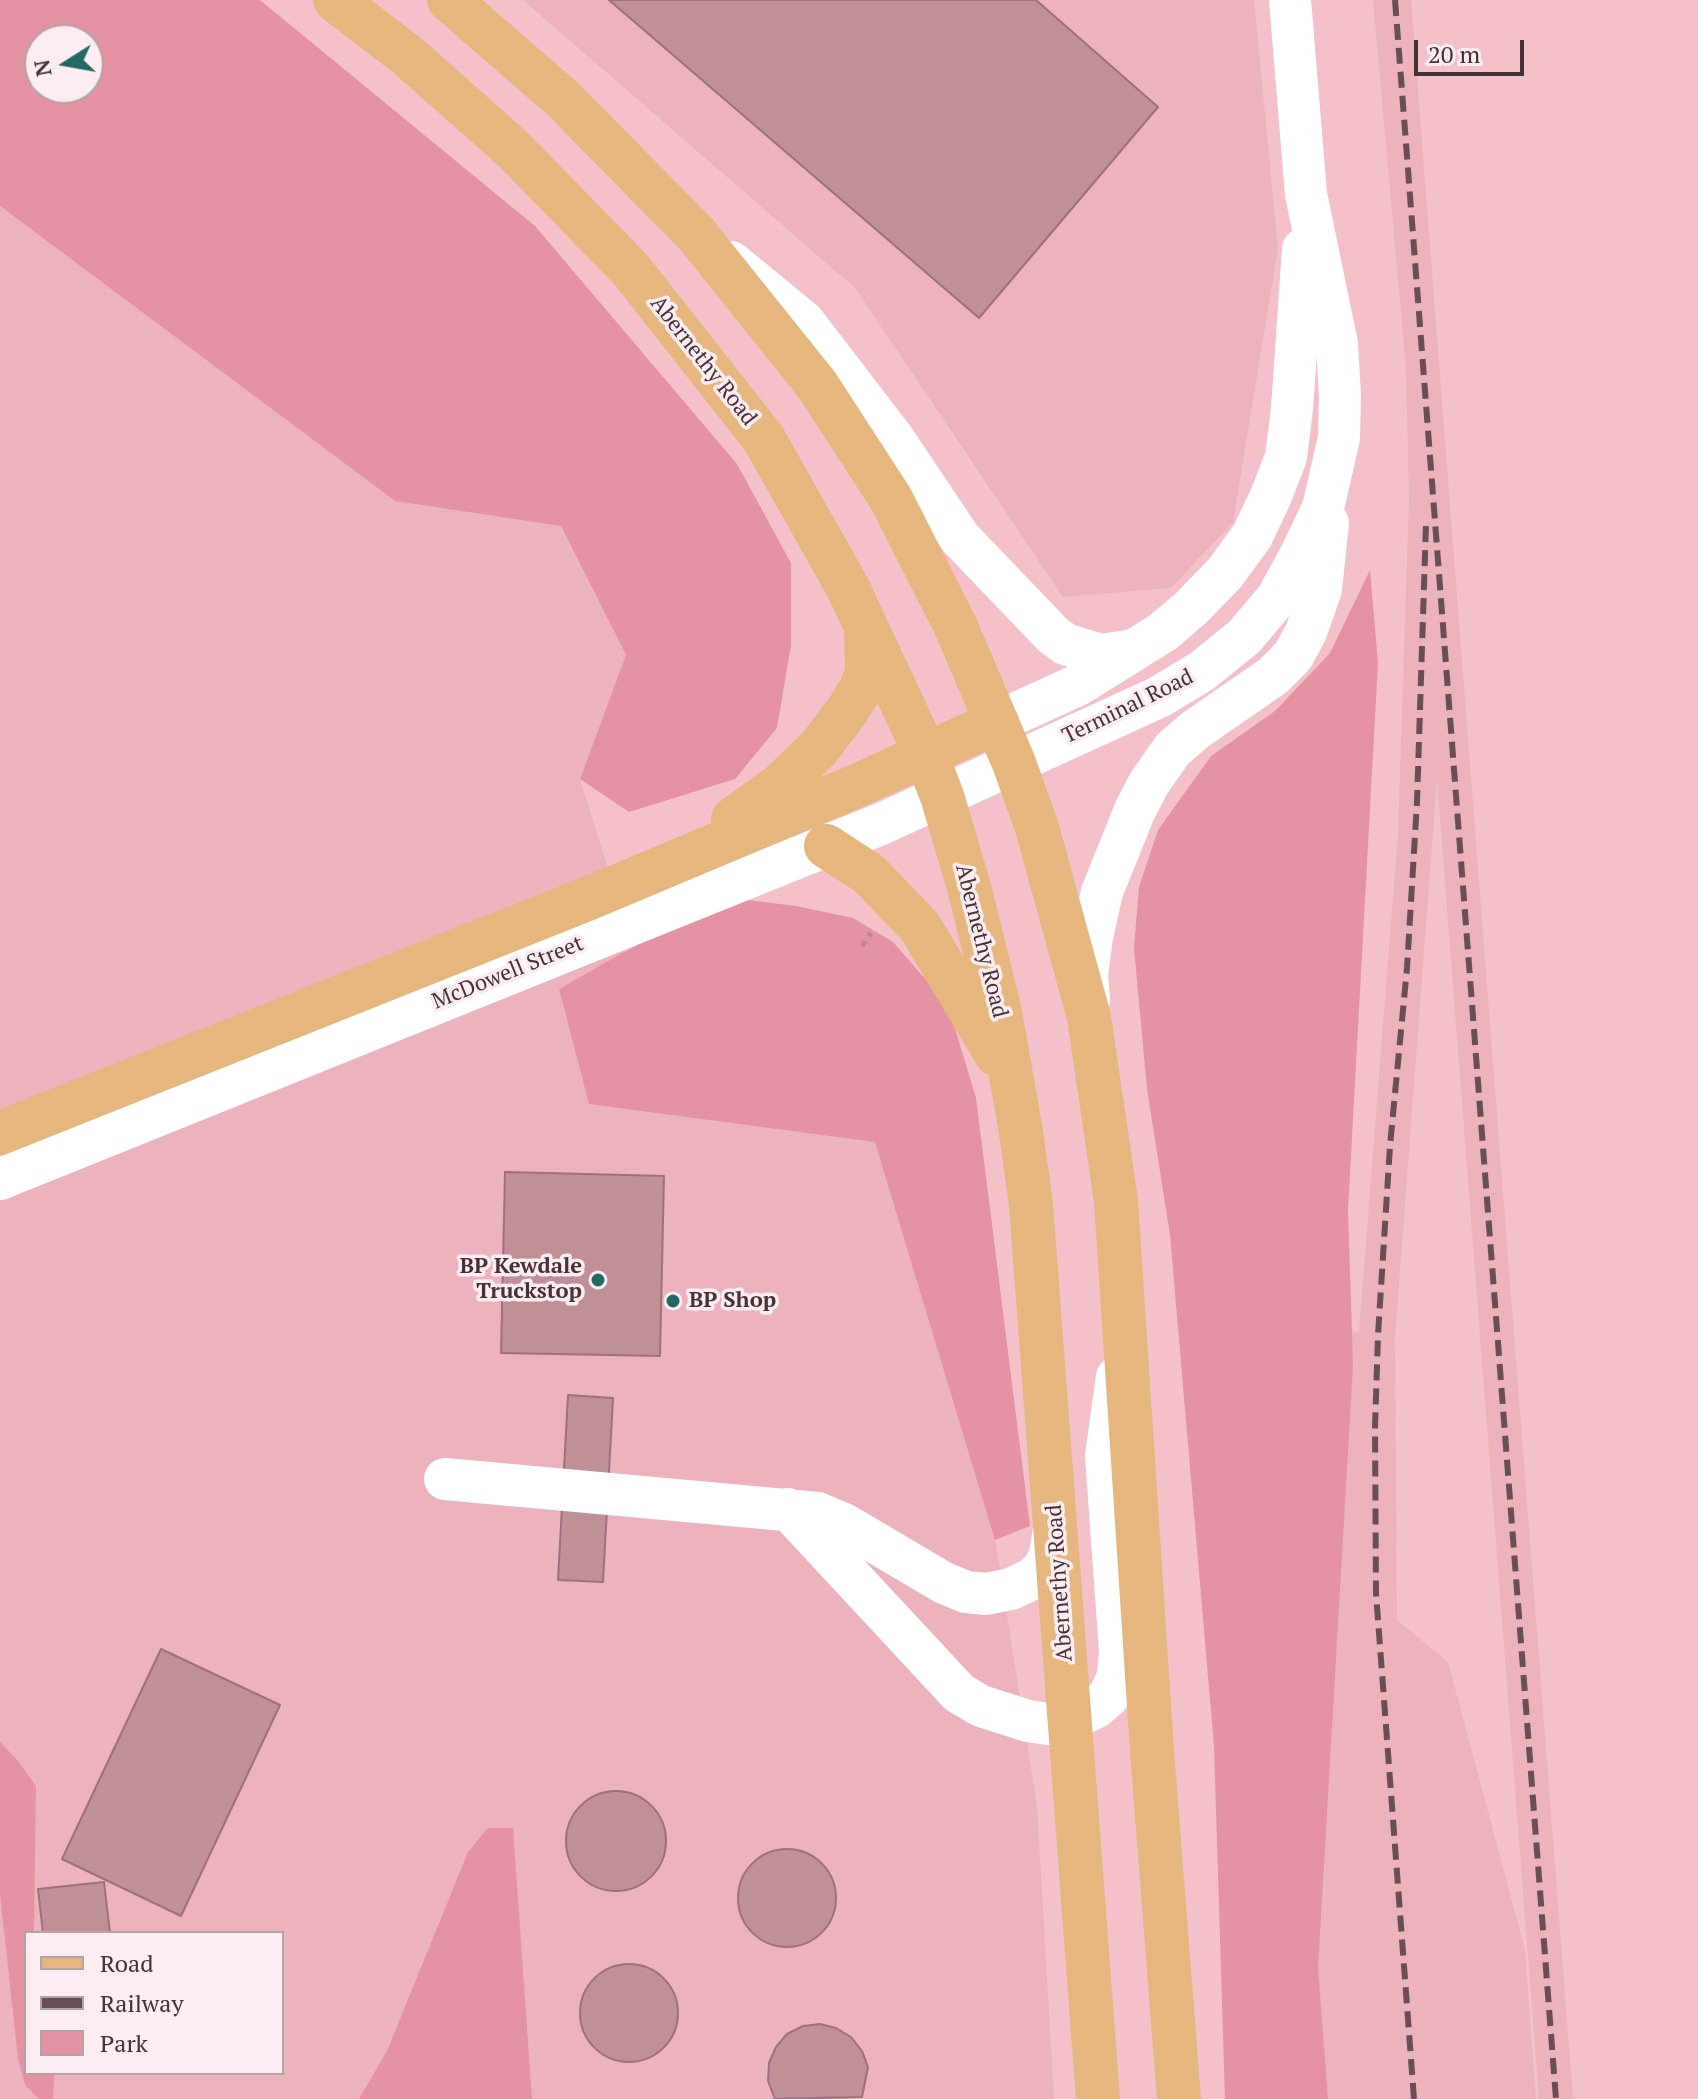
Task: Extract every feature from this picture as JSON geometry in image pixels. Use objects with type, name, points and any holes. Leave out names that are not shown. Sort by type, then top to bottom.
[{"type":"main road","name":"Abernethy Road","points":[[335,0],[408,56],[514,150],[631,270],[764,439],[865,624],[942,796],[986,951],[1021,1132],[1031,1205],[1098,2099]]},
{"type":"main road","points":[[449,0],[564,100],[696,234],[817,385],[891,499],[955,625],[1014,763],[1048,863],[1089,1017],[1116,1201],[1126,1316],[1152,1751],[1179,2099]]},
{"type":"main road","points":[[669,865],[780,785],[818,749],[860,690],[867,673],[865,624]]},
{"type":"main road","points":[[0,1133],[669,865],[997,722]]},
{"type":"main road","points":[[826,846],[869,874],[920,927],[1005,1072],[1021,1132]]},
{"type":"street","name":"Terminal Road","points":[[1014,763],[1159,697],[1202,671],[1244,637],[1277,598],[1323,508],[1339,438],[1337,344],[1306,194],[1290,0]]},
{"type":"street","name":"Terminal Road","points":[[997,722],[1078,685],[1163,632],[1225,573],[1252,536],[1286,457],[1306,194]]},
{"type":"street","points":[[696,234],[804,322],[893,438],[960,538],[1053,635],[1065,644],[1101,655],[1136,649]]},
{"type":"street","points":[[1089,1017],[1087,975],[1102,892],[1130,821],[1149,783],[1173,749],[1195,730],[1273,676],[1293,656],[1306,632],[1321,589],[1339,438]]},
{"type":"street","name":"McDowell Street","points":[[0,1179],[826,846],[1014,763]]},
{"type":"street","points":[[788,1509],[959,1693],[981,1706],[1016,1718],[1048,1724],[1069,1720],[1095,1708],[1109,1696],[1118,1677],[1120,1651],[1106,1456],[1126,1316]]},
{"type":"street","points":[[445,1479],[818,1513],[844,1524],[944,1583],[966,1592],[986,1594],[1011,1589],[1032,1579],[1044,1568],[1050,1554],[1056,1519]]},
{"type":"shaded area","points":[[523,0],[1254,0],[1278,248],[1233,522],[1171,588],[1063,597],[855,288]]},
{"type":"shaded area","points":[[1373,0],[1411,0],[1573,2099],[1539,2099],[1437,779],[1395,1337],[1397,1620],[1448,1662],[1525,1950],[1536,2099],[1258,2099],[1184,1304],[1359,1332],[1398,833],[1409,501],[1406,368]]},
{"type":"shaded area","points":[[0,206],[395,501],[561,526],[626,655],[580,779],[607,865],[624,952],[559,989],[589,1103],[875,1142],[990,1507],[1037,1806],[1054,2099],[0,2099]]},
{"type":"green space","points":[[0,0],[260,0],[535,226],[737,464],[791,563],[791,645],[777,728],[735,779],[629,812],[580,779],[626,655],[561,526],[395,501],[0,206]]},
{"type":"green space","points":[[1370,570],[1378,663],[1348,1210],[1353,1365],[1318,1968],[1328,2099],[1225,2099],[1214,1746],[1170,1235],[1147,1089],[1134,948],[1139,887],[1158,830],[1211,756],[1275,711],[1330,653]]},
{"type":"green space","points":[[731,898],[796,906],[853,918],[893,942],[948,1005],[976,1098],[1030,1526],[995,1540],[875,1142],[589,1104],[559,989]]},
{"type":"green space","points":[[0,1742],[36,1786],[34,1931],[24,1931],[24,2075],[54,2075],[53,2099],[39,2099],[25,2085],[18,2058],[0,1894]]},
{"type":"green space","points":[[488,1828],[513,1828],[532,2099],[359,2099],[387,2051],[468,1852]]},
{"type":"building","points":[[609,0],[1036,0],[1158,107],[979,318]]},
{"type":"building","points":[[505,1172],[664,1176],[660,1356],[501,1353]]},
{"type":"building","points":[[568,1395],[613,1398],[603,1582],[558,1580]]},
{"type":"building","points":[[161,1649],[280,1705],[181,1916],[62,1859]]},
{"type":"building","points":[[616,1791],[635,1795],[651,1806],[662,1822],[666,1841],[662,1860],[651,1876],[635,1887],[616,1891],[597,1887],[581,1876],[570,1860],[566,1841],[570,1822],[581,1806],[597,1795]]},
{"type":"building","points":[[777,1849],[797,1849],[822,1863],[833,1879],[836,1898],[833,1917],[822,1933],[797,1947],[777,1947],[760,1939],[746,1925],[738,1908],[738,1888],[746,1871],[760,1857]]},
{"type":"building","points":[[104,1882],[110,1931],[43,1931],[38,1889]]},
{"type":"building","points":[[619,1964],[639,1964],[664,1978],[675,1994],[678,2013],[675,2032],[664,2048],[639,2062],[619,2062],[602,2054],[588,2040],[580,2023],[580,2003],[588,1986],[602,1972]]},
{"type":"building","points":[[820,2024],[836,2028],[851,2037],[862,2051],[868,2067],[862,2097],[775,2099],[768,2081],[769,2063],[776,2047],[787,2034],[803,2026]]},
{"type":"railway","points":[[1395,0],[1556,2099]]},
{"type":"railway","points":[[1414,2099],[1376,1593],[1375,1428],[1390,1146],[1407,968],[1417,802],[1426,524]]},
{"type":"place","name":"BP Kewdale Truckstop","points":[[598,1280]]},
{"type":"place","name":"BP Shop","points":[[673,1301]]}]
